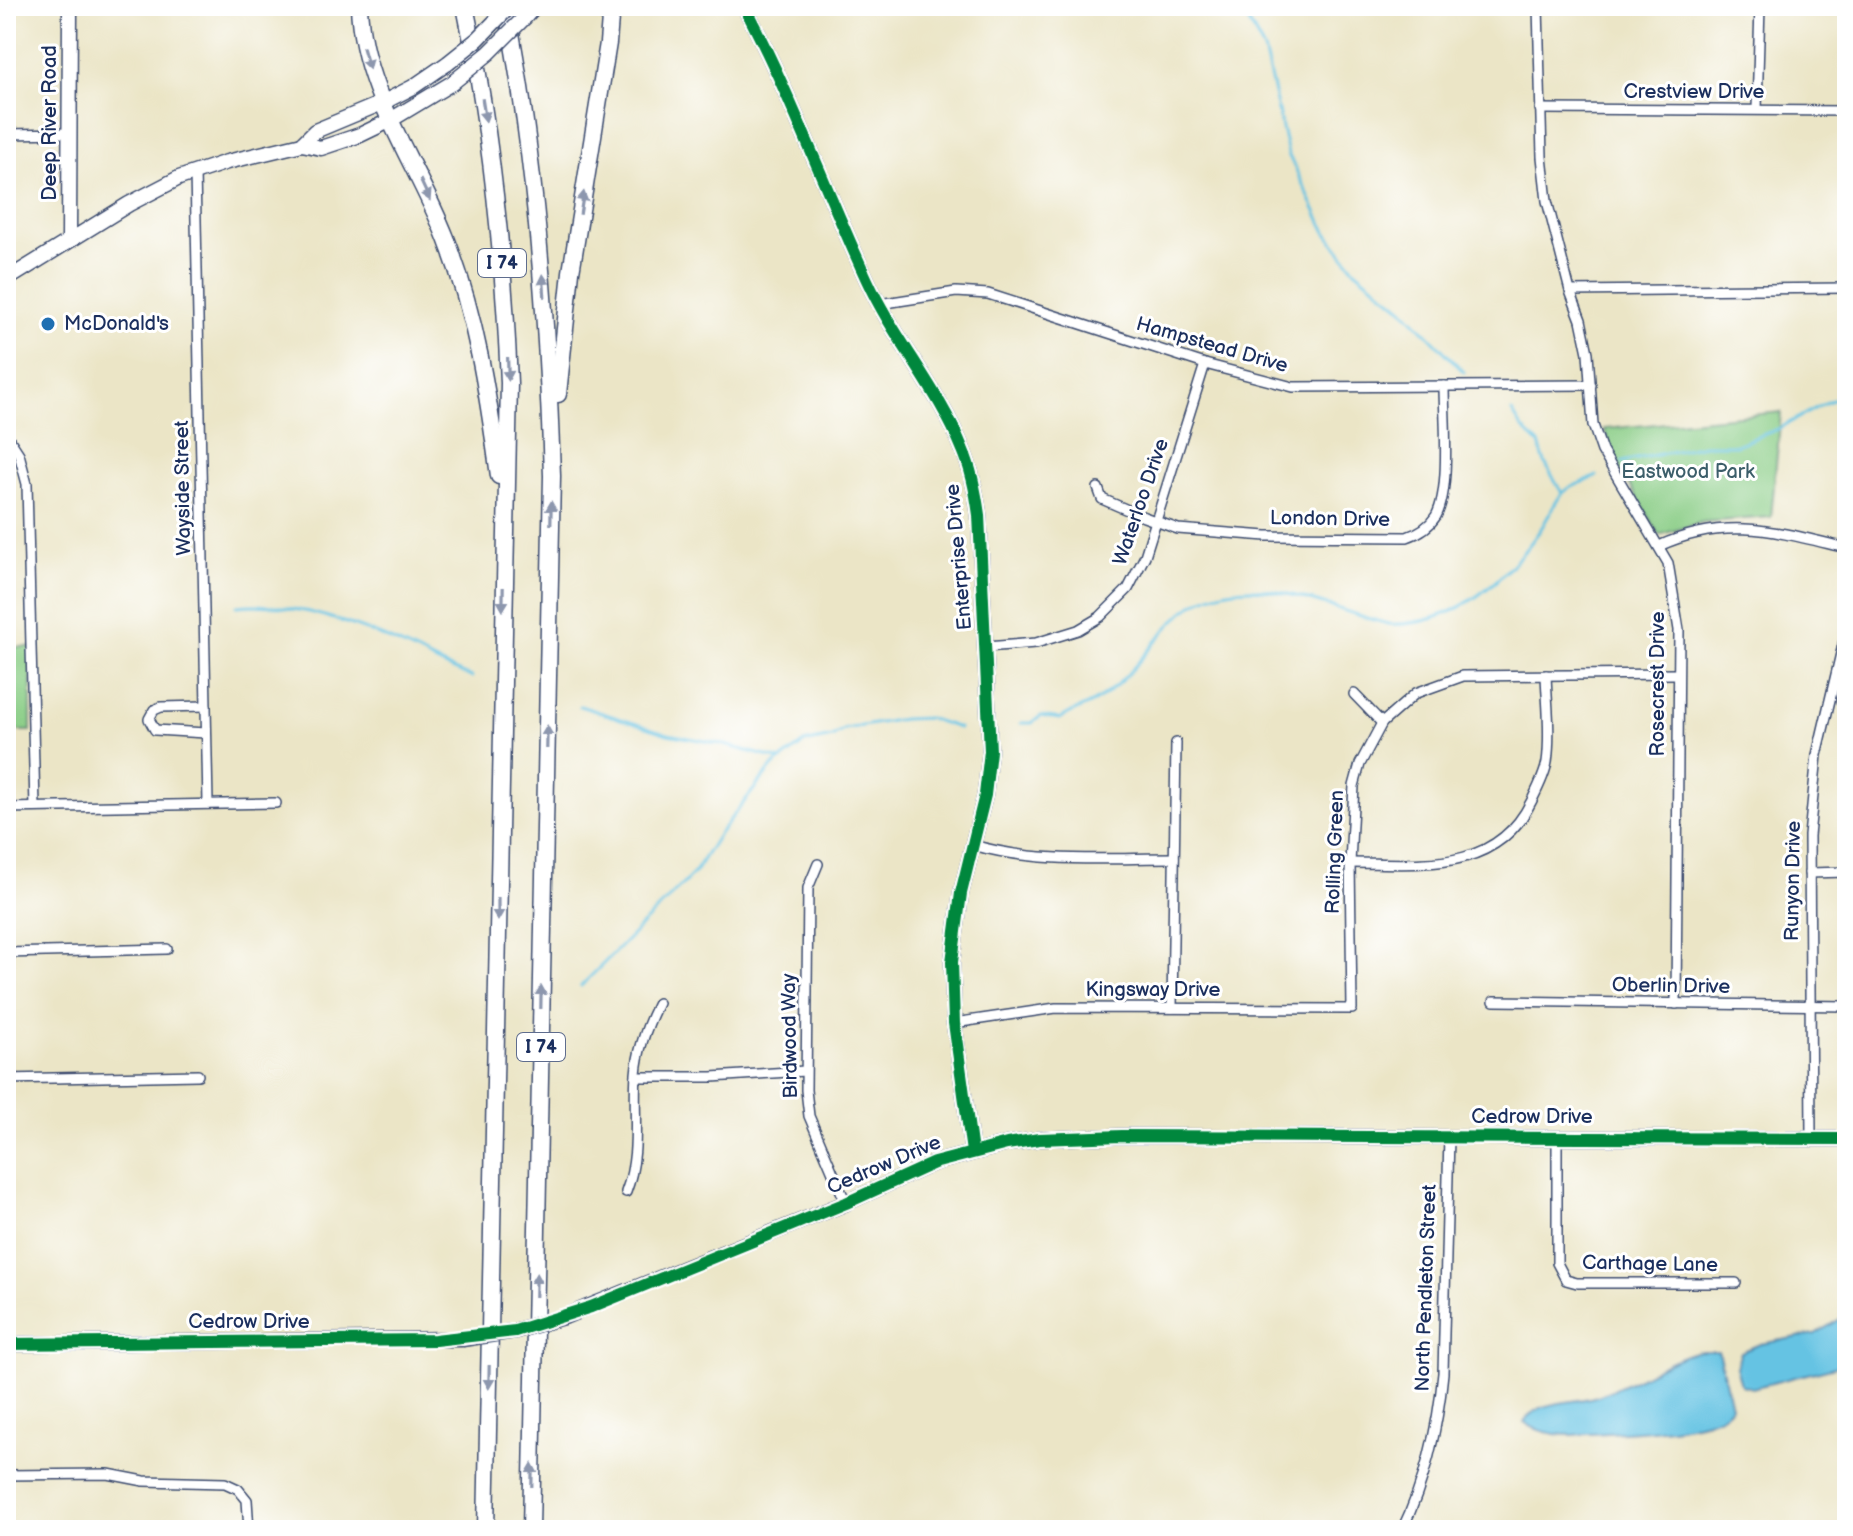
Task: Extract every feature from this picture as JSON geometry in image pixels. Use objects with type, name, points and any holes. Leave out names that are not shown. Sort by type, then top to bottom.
[{"type":"highway","points":[[359,6],[362,44],[382,103],[436,214],[468,303],[486,383],[504,522]]},
{"type":"highway","name":"I 74","points":[[465,6],[490,153],[504,290],[509,383],[486,1530]]},
{"type":"highway","name":"I 74","points":[[508,6],[539,225],[552,476],[531,1530]]},
{"type":"highway","points":[[552,476],[567,302],[608,43],[611,6]]},
{"type":"street","name":"Deep River Road","points":[[69,240],[70,6]]},
{"type":"street","points":[[302,144],[315,131],[413,87],[478,39],[508,6]]},
{"type":"street","points":[[6,280],[149,192],[195,172],[302,144],[321,148],[389,121],[452,83],[489,53],[535,6]]},
{"type":"street","name":"Enterprise Drive","points":[[744,6],[784,85],[879,304],[953,428],[971,471],[979,515],[990,751],[985,795],[954,937],[951,981],[972,1152]]},
{"type":"street","name":"Rosecrest Drive","points":[[1538,6],[1540,109],[1547,201],[1570,291],[1581,320],[1591,385],[1593,425],[1602,451],[1668,563],[1676,604],[1679,630],[1676,674],[1676,1004]]},
{"type":"street","points":[[1757,109],[1760,6]]},
{"type":"street","name":"Crestview Drive","points":[[1540,109],[1847,111]]},
{"type":"street","points":[[6,134],[70,133]]},
{"type":"street","name":"Wayside Street","points":[[195,172],[208,804]]},
{"type":"street","points":[[1570,291],[1847,288]]},
{"type":"street","name":"Hampstead Drive","points":[[879,304],[956,292],[988,294],[1205,364],[1293,387],[1591,385]]},
{"type":"street","name":"Waterloo Drive","points":[[986,647],[1054,639],[1100,617],[1119,600],[1145,556],[1205,364]]},
{"type":"street","name":"London Drive","points":[[1098,488],[1102,499],[1178,529],[1266,536],[1399,539],[1416,534],[1433,521],[1441,501],[1444,386]]},
{"type":"street","points":[[6,434],[19,454],[27,484],[35,807]]},
{"type":"street","points":[[1659,546],[1704,530],[1761,528],[1847,548]]},
{"type":"street","name":"Runyon Drive","points":[[1811,1137],[1809,836],[1817,755],[1847,628]]},
{"type":"street","name":"Rolling Green","points":[[1352,1009],[1350,863],[1354,785],[1360,764],[1382,723],[1416,693],[1463,676],[1676,674]]},
{"type":"street","points":[[1350,863],[1453,861],[1487,849],[1509,833],[1526,813],[1547,762],[1546,675]]},
{"type":"street","points":[[1354,694],[1382,723]]},
{"type":"street","points":[[206,706],[161,707],[154,710],[149,719],[155,730],[206,733]]},
{"type":"street","points":[[1172,1008],[1176,743]]},
{"type":"street","points":[[6,808],[276,803]]},
{"type":"street","points":[[973,845],[1004,854],[1037,858],[1174,858]]},
{"type":"street","name":"Birdwood Way","points":[[818,864],[808,888],[805,1071],[809,1116],[846,1203]]},
{"type":"street","points":[[1809,873],[1847,872]]},
{"type":"street","points":[[6,953],[167,949]]},
{"type":"street","name":"Oberlin Drive","points":[[1494,1001],[1847,1006]]},
{"type":"street","points":[[626,1192],[635,1160],[636,1077],[644,1036],[658,1003]]},
{"type":"street","name":"Kingsway Drive","points":[[954,1023],[1056,1008],[1352,1009]]},
{"type":"street","points":[[636,1077],[712,1077],[805,1071]]},
{"type":"street","points":[[6,1079],[198,1075]]},
{"type":"street","name":"Cedrow Drive","points":[[6,1344],[462,1339],[515,1331],[566,1316],[846,1203],[934,1163],[1028,1140],[1072,1137],[1557,1136],[1847,1139]]},
{"type":"street","name":"Carthage Lane","points":[[1557,1136],[1557,1263],[1566,1280],[1577,1283],[1736,1283]]},
{"type":"street","name":"North Pendleton Street","points":[[1402,1530],[1422,1481],[1440,1405],[1449,1137]]},
{"type":"street","points":[[6,1475],[108,1474],[144,1481],[225,1483],[238,1489],[247,1500],[249,1530]]},
{"type":"green space","name":"Eastwood Park","points":[[1781,412],[1771,517],[1703,522],[1659,535],[1618,465],[1604,429]]},
{"type":"green space","points":[[6,647],[31,647],[31,731],[6,731]]},
{"type":"water","points":[[1847,1315],[1847,1364],[1752,1388],[1741,1385],[1736,1367],[1741,1352],[1760,1344],[1815,1334]]},
{"type":"water","points":[[1699,1351],[1718,1351],[1731,1406],[1722,1415],[1705,1422],[1659,1430],[1572,1435],[1547,1432],[1524,1422],[1538,1409],[1608,1392]]},
{"type":"waterway","points":[[1240,6],[1264,50],[1288,154],[1326,232],[1355,270],[1403,309],[1464,372]]},
{"type":"waterway","points":[[1622,462],[1704,445],[1736,445],[1778,429],[1847,394]]},
{"type":"waterway","points":[[1512,412],[1522,428],[1539,444],[1545,463],[1562,493]]},
{"type":"waterway","points":[[1021,723],[1032,723],[1041,716],[1060,719],[1098,699],[1123,679],[1175,620],[1199,601],[1224,592],[1251,589],[1278,592],[1388,624],[1412,623],[1455,610],[1492,585],[1509,569],[1538,533],[1564,492],[1597,476]]},
{"type":"waterway","points":[[237,606],[280,607],[326,617],[370,632],[472,677]]},
{"type":"waterway","points":[[580,706],[668,734],[781,760]]},
{"type":"waterway","points":[[581,986],[695,872],[718,835],[773,766],[804,743],[832,737],[845,729],[903,719],[928,718],[959,728]]},
{"type":"cycle path","points":[[744,6],[867,280],[953,428],[975,490],[979,515],[990,751],[985,795],[961,893],[952,962],[954,1023],[972,1152]]},
{"type":"cycle path","points":[[6,1344],[435,1340],[515,1331],[591,1307],[846,1203],[934,1163],[1039,1139],[1122,1136],[1847,1139]]},
{"type":"place","name":"McDonald's","points":[[48,324]]}]
